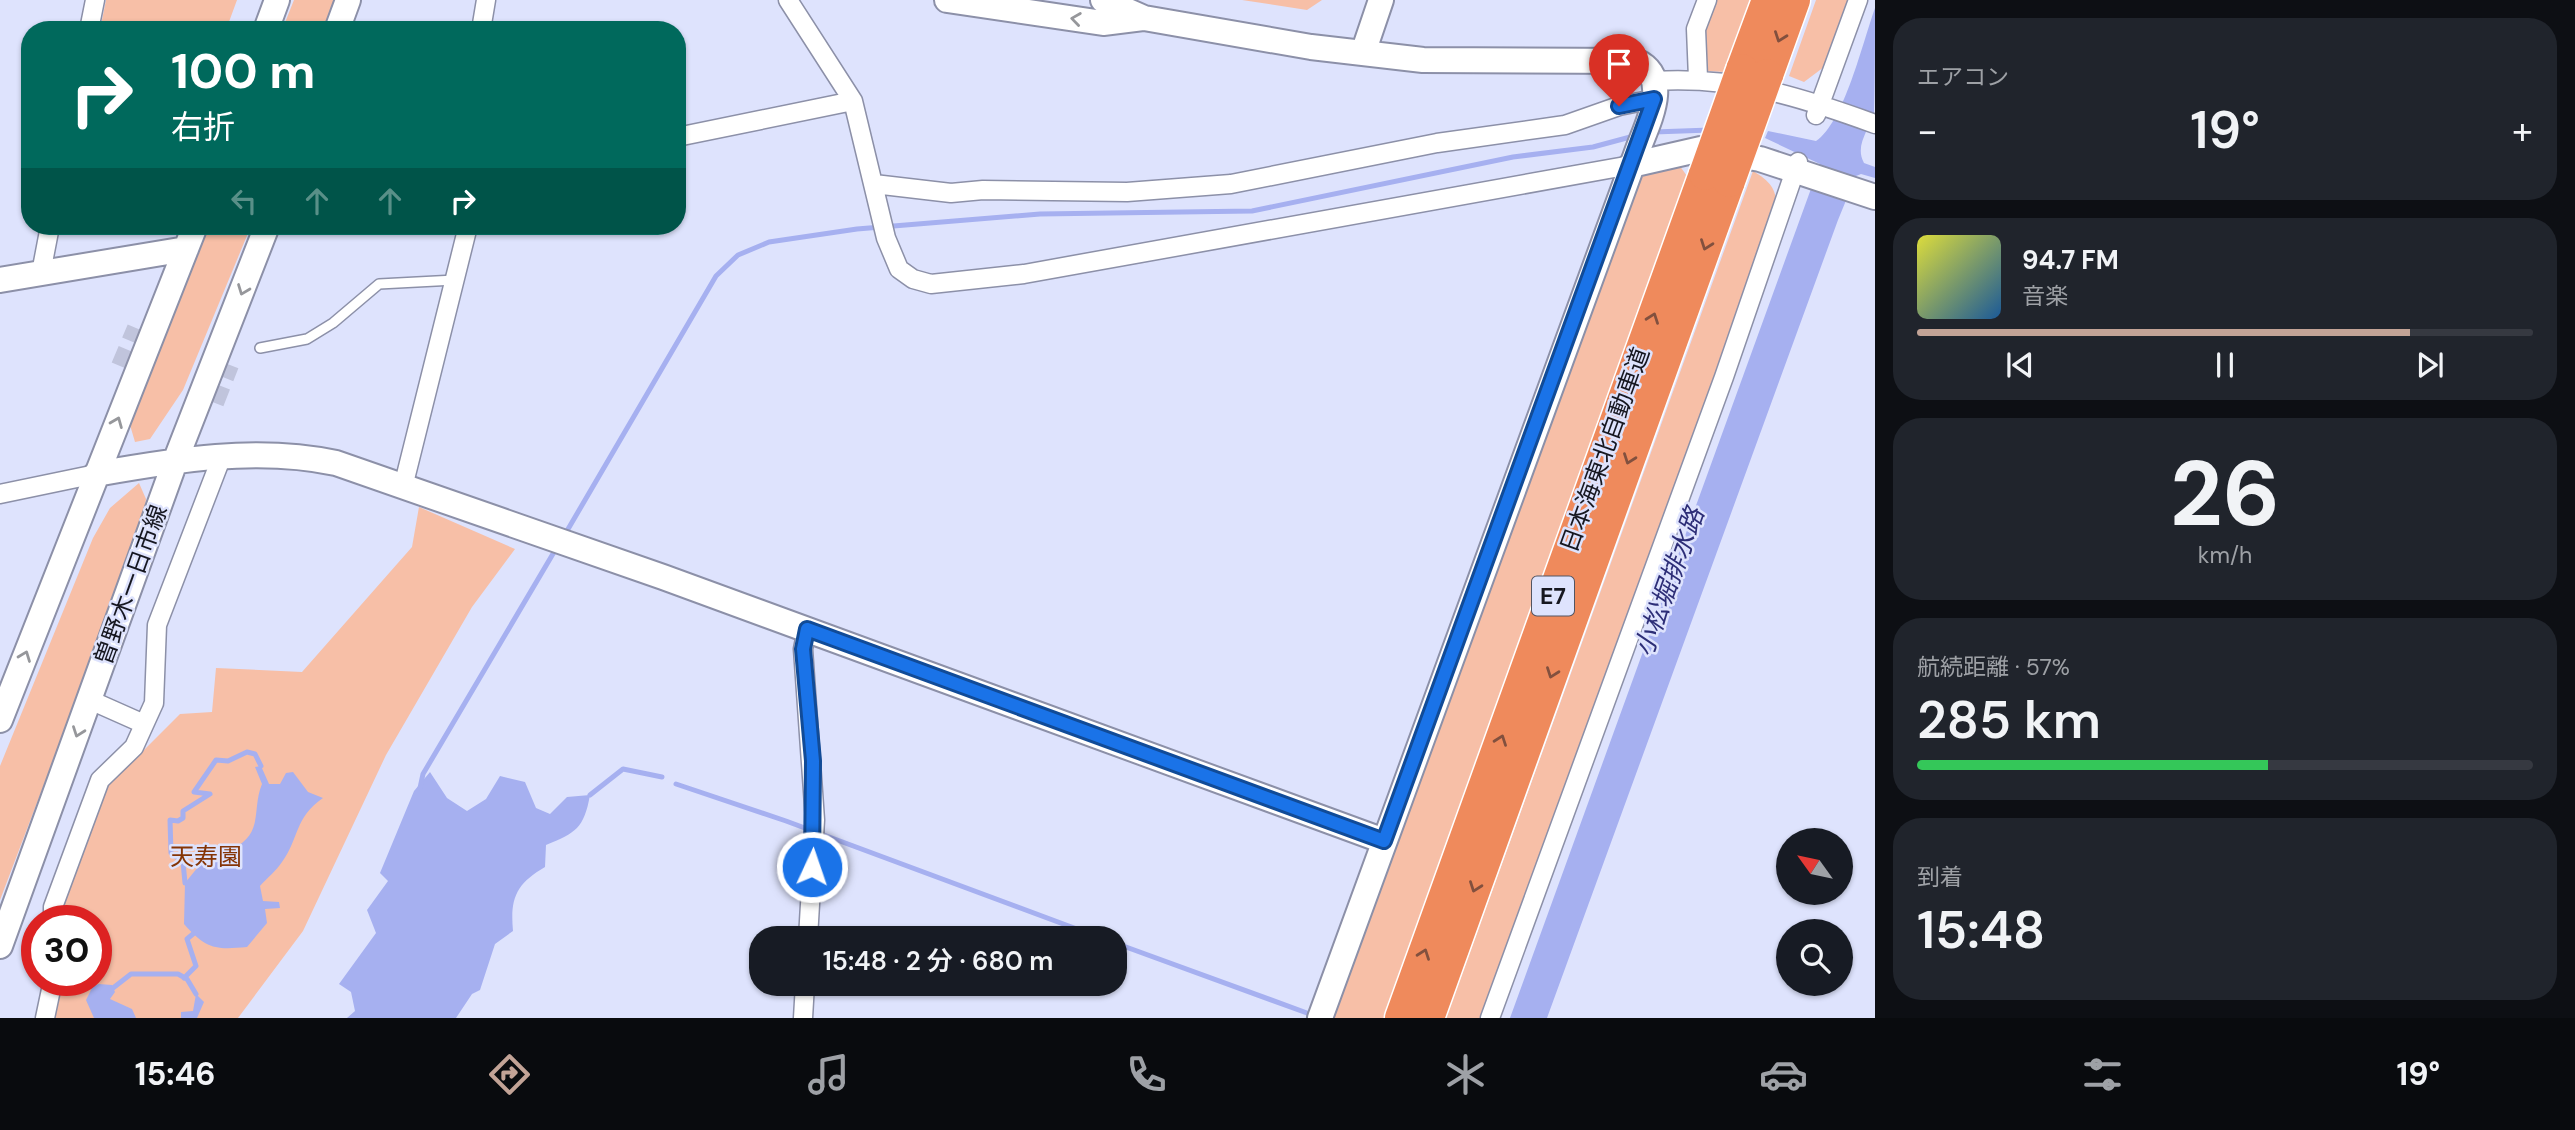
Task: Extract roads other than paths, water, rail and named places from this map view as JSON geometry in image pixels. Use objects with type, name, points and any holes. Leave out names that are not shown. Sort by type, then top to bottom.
[{"type":"highway","name":"日本海東北自動車道","points":[[1755,72],[1768,0]]},
{"type":"highway","name":"日本海東北自動車道","points":[[1401,1018],[1755,72],[1794,0]]},
{"type":"highway","name":"日本海東北自動車道","points":[[1428,1018],[1717,177]]},
{"type":"street","points":[[90,21],[94,0]]},
{"type":"street","points":[[269,21],[277,0]]},
{"type":"street","points":[[340,21],[348,0]]},
{"type":"street","points":[[482,21],[486,0]]},
{"type":"street","points":[[788,0],[853,101],[886,237],[899,269],[913,279],[931,284],[1038,272],[1634,158],[1701,149],[1800,168],[1865,194]]},
{"type":"street","points":[[947,0],[1102,23],[1144,13]]},
{"type":"street","points":[[1102,0],[1144,13],[1363,53],[1423,60],[1636,61],[1651,70],[1654,96],[1634,158],[1320,1018]]},
{"type":"street","points":[[1363,53],[1381,0]]},
{"type":"street","points":[[1698,78],[1696,29],[1707,0]]},
{"type":"street","points":[[1822,109],[1858,0]]},
{"type":"street","points":[[875,188],[951,193],[983,190],[1127,192],[1231,184],[1437,143],[1565,125],[1654,96],[1698,78],[1755,86],[1875,124]]},
{"type":"street","points":[[686,135],[853,101]]},
{"type":"street","points":[[1490,1018],[1800,168]]},
{"type":"street","points":[[41,273],[48,235]]},
{"type":"street","points":[[0,718],[191,235]]},
{"type":"street","name":"曽野木一日市線","points":[[0,946],[176,460],[264,235]]},
{"type":"street","points":[[403,487],[466,235]]},
{"type":"street","points":[[0,280],[186,249]]},
{"type":"street","points":[[0,494],[176,460],[222,456],[311,457],[336,463],[807,629],[1384,841]]},
{"type":"street","points":[[55,905],[100,780],[134,747],[154,703],[157,625],[222,456]]},
{"type":"street","points":[[807,629],[803,649],[815,820],[809,926]]},
{"type":"street","points":[[90,700],[144,724]]},
{"type":"street","points":[[45,1018],[50,996]]},
{"type":"street","points":[[803,1018],[804,996]]},
{"type":"lane","points":[[260,348],[307,339],[333,323],[379,284],[455,280]]},
{"type":"water","name":"小松堀排水路","points":[[1875,8],[1874,112],[1862,143],[1861,156],[1864,163],[1875,167],[1875,178],[1861,174],[1856,176],[1838,220],[1547,1018],[1510,1018],[1820,164],[1765,138],[1768,131],[1816,141],[1826,131],[1844,100]]},
{"type":"water","points":[[261,766],[269,784],[280,784],[286,773],[293,772],[308,792],[323,798],[307,813],[288,853],[260,886],[263,901],[279,902],[280,908],[265,909],[267,923],[247,947],[219,948],[199,939],[184,924],[185,883],[198,867],[201,854],[229,851],[246,840],[251,833],[262,784],[255,767]]},
{"type":"water","points":[[430,772],[447,798],[467,811],[486,799],[500,776],[525,782],[536,808],[550,814],[567,797],[590,795],[585,815],[577,828],[565,837],[546,845],[545,867],[521,886],[514,901],[513,931],[495,944],[480,990],[472,994],[456,1018],[347,1018],[355,1011],[351,992],[339,984],[376,933],[367,910],[388,881],[380,873],[414,791]]},
{"type":"water","points":[[112,985],[115,992],[110,999],[132,1009],[136,1018],[94,1018],[86,1000],[88,996],[112,996]]},
{"type":"water","points":[[196,994],[204,1002],[197,1018],[181,1018],[181,1012],[193,1011]]},
{"type":"waterway","points":[[1654,132],[1710,130]]},
{"type":"waterway","points":[[564,536],[716,276],[738,255],[769,242],[857,229],[1040,214],[1252,211],[1513,157],[1593,147],[1634,136]]},
{"type":"waterway","points":[[420,788],[423,774],[557,547]]},
{"type":"waterway","points":[[185,883],[183,862],[171,853],[170,820],[178,821],[183,818],[183,811],[210,794],[194,792],[216,760],[228,761],[247,752],[255,754],[261,766]]},
{"type":"waterway","points":[[590,795],[623,769],[662,777]]},
{"type":"waterway","points":[[676,784],[786,821],[1069,926]]},
{"type":"waterway","points":[[184,978],[196,966],[187,939],[193,934]]},
{"type":"waterway","points":[[1127,947],[1307,1013]]},
{"type":"waterway","points":[[113,988],[131,974],[178,974],[187,979],[196,994]]},
{"type":"tunnel","points":[[120,366],[136,328]]},
{"type":"tunnel","points":[[215,403],[230,365]]},
{"type":"park label","name":"天寿園","points":[[206,857]]}]
